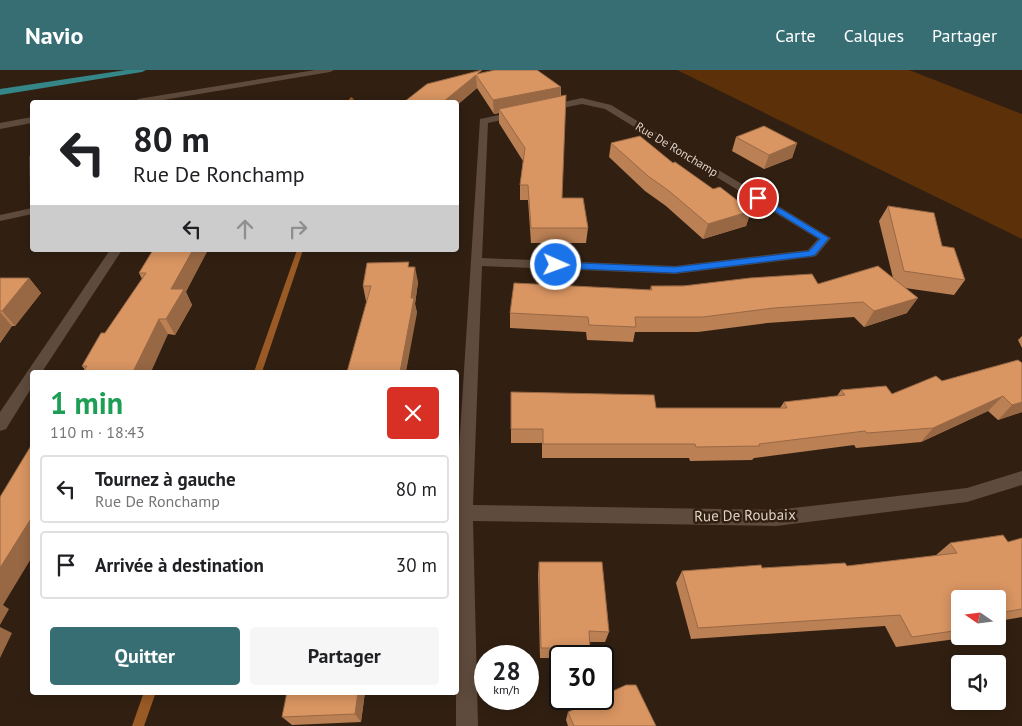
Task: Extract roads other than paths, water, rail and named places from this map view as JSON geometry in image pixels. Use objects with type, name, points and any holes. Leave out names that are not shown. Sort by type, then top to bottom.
[{"type":"highway","points":[[0,92],[142,70]]},
{"type":"street","points":[[150,100],[330,70]]},
{"type":"street","name":"Rue De Ronchamp","points":[[467,726],[464,513],[476,262],[483,121],[582,101],[608,107],[825,238],[812,253],[675,270],[476,262]]},
{"type":"street","points":[[0,126],[30,120]]},
{"type":"street","points":[[0,218],[30,212]]},
{"type":"street","points":[[36,370],[115,252]]},
{"type":"street","points":[[0,425],[30,379]]},
{"type":"street","name":"Rue De Roubaix","points":[[464,513],[776,518],[966,496],[1022,478]]},
{"type":"waterway","points":[[259,370],[299,252]]},
{"type":"waterway","points":[[138,726],[149,695]]}]
